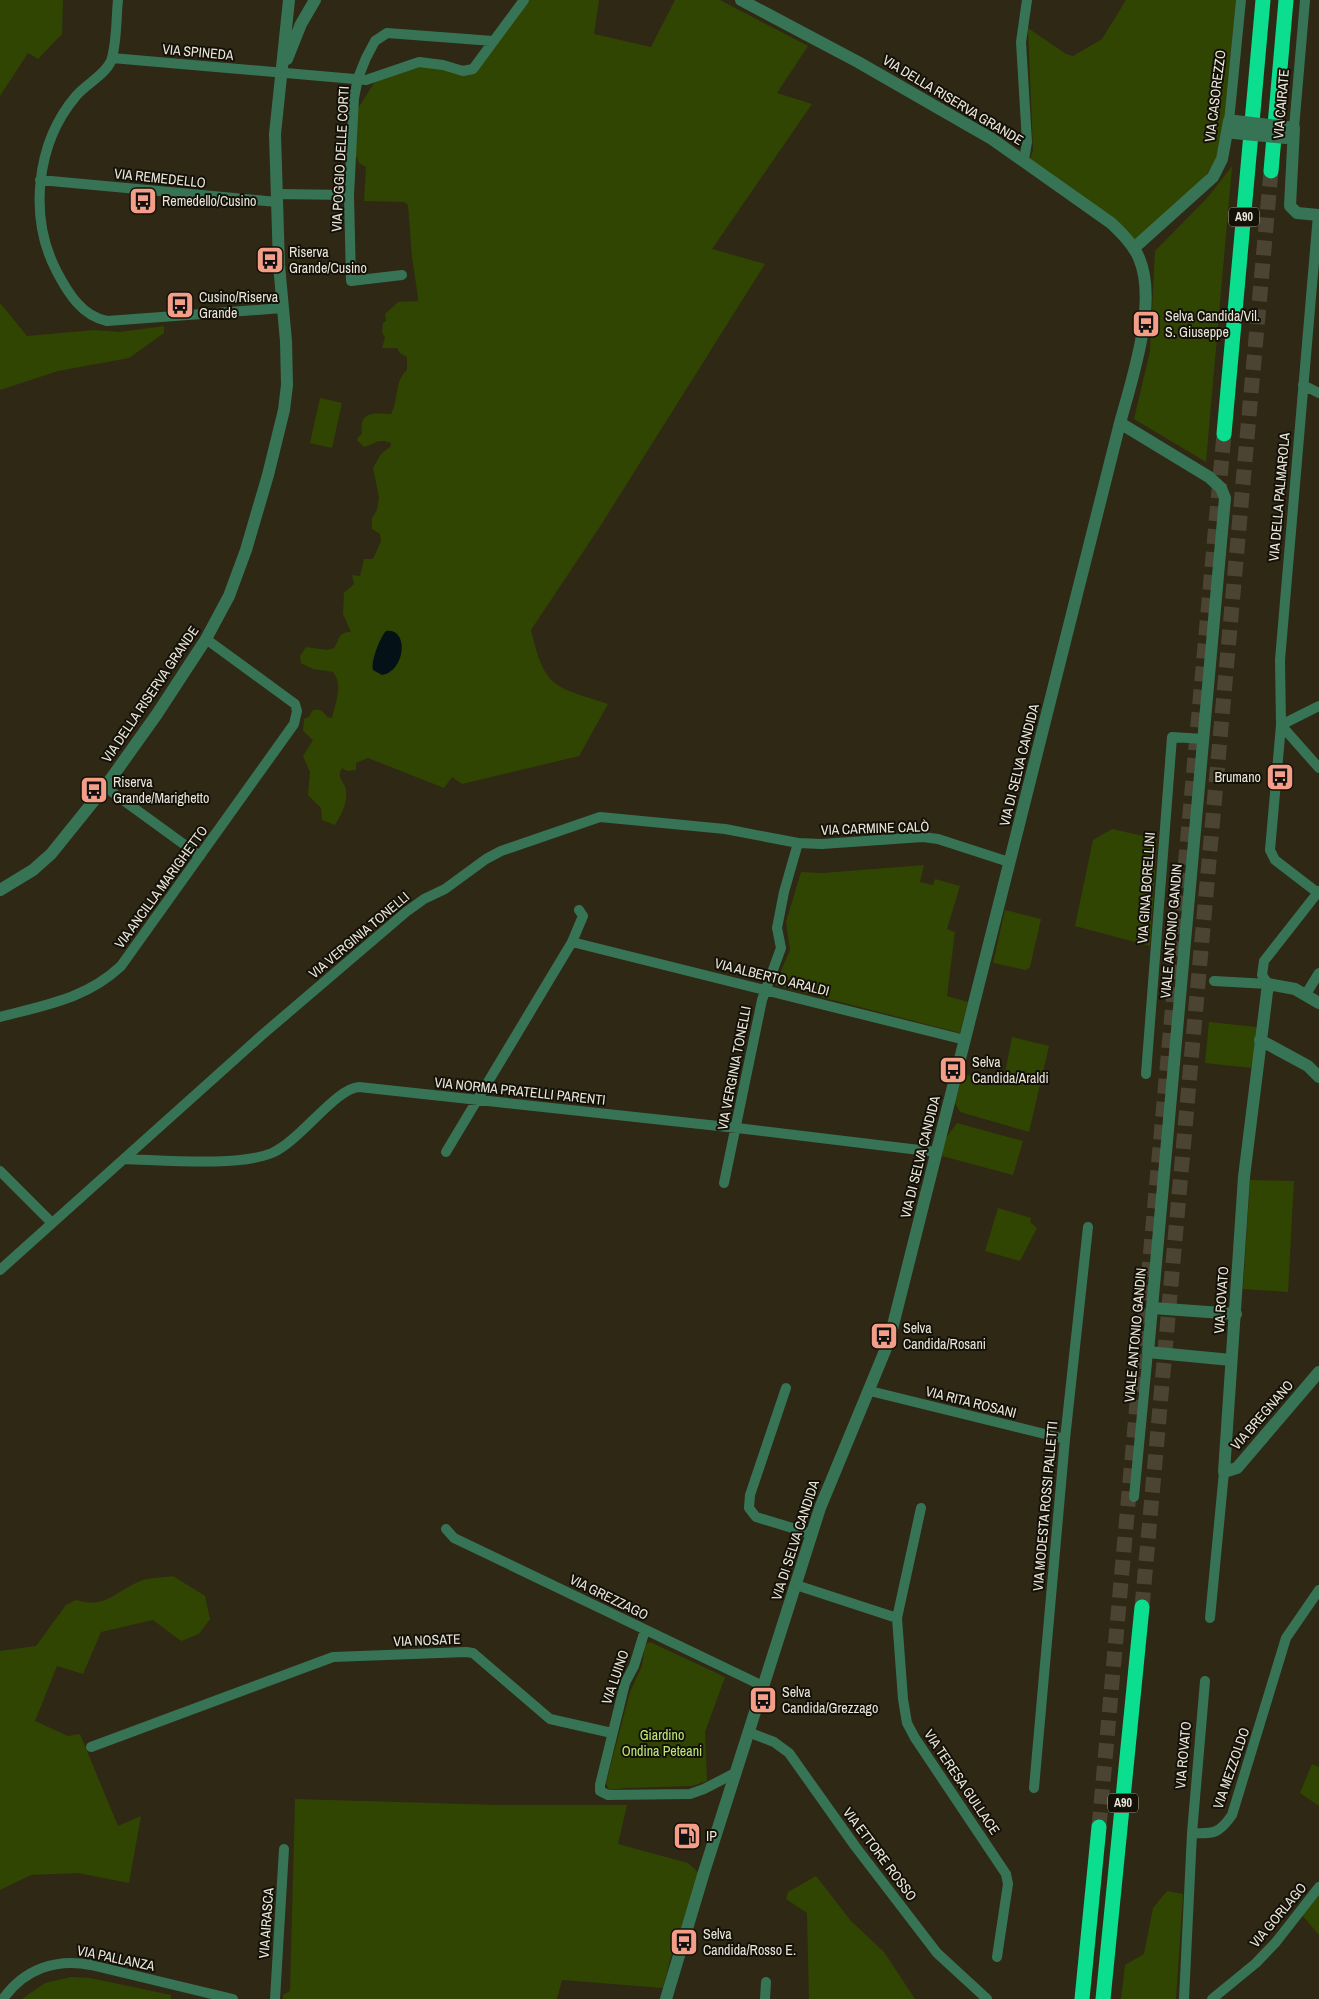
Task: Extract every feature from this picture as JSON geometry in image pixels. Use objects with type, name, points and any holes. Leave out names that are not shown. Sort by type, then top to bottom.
[{"type":"highway","name":"A90","points":[[1224,434],[1263,0]]},
{"type":"highway","points":[[1271,171],[1286,0]]},
{"type":"highway","name":"A90","points":[[1103,1999],[1142,1607]]},
{"type":"highway","name":"A90","points":[[1082,1999],[1099,1827]]},
{"type":"street","points":[[118,0],[112,58],[105,69],[76,96],[62,116],[48,145],[40,180],[42,227],[52,261],[70,294],[93,316],[114,321],[283,308]]},
{"type":"street","name":"VIA DELLA RISERVA GRANDE","points":[[0,890],[26,875],[51,854],[105,786],[158,714],[206,639],[231,591],[246,550],[278,434],[287,377],[275,134],[288,0]]},
{"type":"street","points":[[282,73],[308,0]]},
{"type":"street","points":[[301,24],[314,0]]},
{"type":"street","name":"VIA POGGIO DELLE CORTI","points":[[363,79],[419,62],[468,71],[473,68],[524,0]]},
{"type":"street","name":"VIA DELLA RISERVA GRANDE","points":[[741,0],[901,86],[992,139],[1111,223],[1134,248]]},
{"type":"street","points":[[1024,160],[1027,142],[1021,42],[1027,0]]},
{"type":"street","name":"VIA CASOREZZO","points":[[1134,248],[1213,177],[1221,163],[1232,127],[1241,0]]},
{"type":"street","name":"VIA CAIRATE","points":[[1305,0],[1290,133],[1289,203],[1292,210],[1300,214],[1318,215]]},
{"type":"street","name":"VIA POGGIO DELLE CORTI","points":[[402,275],[351,281],[350,195],[354,106],[363,79],[366,58],[378,38],[391,32],[493,41]]},
{"type":"street","name":"VIA SPINEDA","points":[[112,58],[363,79]]},
{"type":"street","points":[[1232,127],[1290,133]]},
{"type":"street","name":"VIA REMEDELLO","points":[[40,180],[277,198],[350,195]]},
{"type":"street","name":"VIA DELLA PALMAROLA","points":[[1318,215],[1280,660],[1281,725],[1271,854],[1275,860],[1318,892]]},
{"type":"street","name":"VIA DI SELVA CANDIDA","points":[[666,1999],[735,1773],[812,1534],[834,1470],[870,1391],[891,1333],[1120,423],[1140,352],[1145,304],[1143,271],[1134,248]]},
{"type":"street","points":[[1303,385],[1319,393]]},
{"type":"street","name":"VIALE ANTONIO GANDIN","points":[[1120,423],[1209,477],[1224,495],[1204,739],[1134,1497]]},
{"type":"street","name":"VIA ANCILLA MARIGHETTO","points":[[0,1017],[73,997],[91,990],[108,978],[132,953],[296,720],[297,711],[295,704],[206,639]]},
{"type":"street","points":[[1319,706],[1281,725],[1319,768]]},
{"type":"street","name":"VIA GINA BORELLINI","points":[[1146,1074],[1172,737],[1204,739]]},
{"type":"street","points":[[105,786],[200,856]]},
{"type":"street","name":"VIA VERGINIA TONELLI","points":[[0,1270],[269,1029],[406,912],[424,899],[445,890],[486,859],[501,851],[600,817],[725,829],[798,843],[777,928],[781,940],[781,948],[766,989],[724,1183]]},
{"type":"street","name":"VIA CARMINE CALÒ","points":[[798,843],[931,838],[1009,862]]},
{"type":"street","points":[[1268,984],[1262,975],[1264,962],[1318,892]]},
{"type":"street","points":[[446,1152],[572,942],[583,916],[579,910]]},
{"type":"street","name":"VIA ALBERTO ARALDI","points":[[572,942],[964,1040]]},
{"type":"street","points":[[1306,994],[1319,973]]},
{"type":"street","points":[[1214,981],[1288,987],[1306,994],[1319,1003]]},
{"type":"street","name":"VIA ROVATO","points":[[1210,1618],[1224,1472],[1244,1177],[1268,984]]},
{"type":"street","points":[[1260,1040],[1308,1066],[1319,1077]]},
{"type":"street","name":"VIA NORMA PRATELLI PARENTI","points":[[124,1159],[180,1161],[255,1158],[280,1149],[305,1130],[342,1093],[355,1087],[736,1128],[936,1152]]},
{"type":"street","points":[[0,1171],[52,1223]]},
{"type":"street","name":"VIA MODESTA ROSSI PALLETTI","points":[[1034,1788],[1065,1439],[1088,1227]]},
{"type":"street","points":[[1152,1308],[1236,1314]]},
{"type":"street","points":[[1148,1352],[1231,1360]]},
{"type":"street","name":"VIA BREGNANO","points":[[1224,1472],[1237,1468],[1319,1372]]},
{"type":"street","points":[[786,1388],[750,1496],[749,1508],[756,1517],[812,1534]]},
{"type":"street","name":"VIA RITA ROSANI","points":[[870,1391],[1065,1439]]},
{"type":"street","name":"VIA TERESA GULLACE","points":[[921,1508],[898,1618],[903,1699],[909,1728],[994,1852],[1008,1878],[997,1957]]},
{"type":"street","name":"VIA GREZZAGO","points":[[446,1529],[454,1538],[763,1686]]},
{"type":"street","points":[[796,1585],[898,1618]]},
{"type":"street","name":"VIA MEZZOLDO","points":[[1192,1833],[1213,1833],[1222,1827],[1232,1815],[1286,1638],[1319,1590]]},
{"type":"street","name":"VIA LUINO","points":[[612,1733],[625,1683],[634,1666],[645,1630]]},
{"type":"street","name":"VIA NOSATE","points":[[91,1747],[333,1657],[466,1652],[473,1653],[550,1719],[612,1733]]},
{"type":"street","name":"VIA ROVATO","points":[[1192,1833],[1205,1681]]},
{"type":"street","name":"VIA ETTORE ROSSO","points":[[748,1732],[774,1742],[789,1753],[855,1846],[937,1953],[987,1999]]},
{"type":"street","points":[[612,1733],[600,1785],[600,1791],[604,1794],[690,1794],[704,1790],[735,1773]]},
{"type":"street","points":[[1184,1999],[1192,1833]]},
{"type":"street","name":"VIA AIRASCA","points":[[275,1999],[284,1849]]},
{"type":"street","name":"VIA GORLAGO","points":[[1212,1999],[1256,1962],[1276,1942],[1319,1887]]},
{"type":"street","name":"VIA PALLANZA","points":[[3,1999],[14,1986],[31,1973],[50,1964],[70,1962],[91,1965],[234,1999]]},
{"type":"street","points":[[765,1999],[766,1982]]},
{"type":"green space","points":[[0,0],[63,0],[62,34],[38,59],[28,53],[0,96]]},
{"type":"green space","points":[[527,0],[599,0],[594,34],[651,47],[675,0],[720,0],[808,46],[777,93],[812,104],[712,249],[765,264],[599,528],[531,630],[541,664],[554,683],[575,693],[608,704],[579,756],[462,784],[452,777],[444,788],[368,758],[356,763],[356,770],[347,771],[342,768],[340,772],[340,777],[346,790],[346,800],[342,813],[335,825],[322,820],[321,808],[308,795],[310,772],[303,756],[313,740],[303,731],[304,719],[309,717],[313,710],[320,710],[327,717],[332,718],[338,694],[338,683],[333,672],[313,669],[301,663],[300,656],[306,647],[327,650],[334,648],[343,633],[351,632],[343,614],[344,593],[354,584],[352,575],[360,576],[364,559],[373,559],[381,541],[380,534],[372,529],[372,518],[377,510],[379,497],[373,468],[381,454],[391,446],[391,443],[383,441],[364,447],[357,440],[362,434],[365,417],[378,413],[391,414],[398,385],[407,370],[407,357],[400,353],[397,348],[382,348],[385,338],[382,332],[383,323],[386,321],[385,314],[398,302],[418,301],[408,205],[404,202],[364,201],[366,167],[359,163],[355,154],[357,110],[374,83],[412,62],[467,72]]},
{"type":"green space","points":[[1126,0],[1236,0],[1224,120],[1215,163],[1200,183],[1137,241],[1030,159],[1033,150],[1028,28],[1066,54],[1073,56],[1102,39]]},
{"type":"green space","points":[[1232,166],[1206,462],[1134,419],[1150,351],[1155,251],[1208,197]]},
{"type":"green space","points":[[0,303],[27,336],[94,330],[120,332],[164,326],[164,333],[129,358],[58,371],[0,390]]},
{"type":"green space","points":[[320,398],[342,403],[332,448],[310,443]]},
{"type":"green space","points":[[1112,829],[1157,839],[1150,946],[1075,926],[1093,840]]},
{"type":"green space","points":[[924,865],[920,882],[933,885],[935,879],[960,886],[947,929],[955,932],[947,996],[968,1002],[960,1033],[775,985],[790,950],[786,922],[801,872],[823,873]]},
{"type":"green space","points":[[1005,910],[1041,919],[1030,967],[1026,970],[993,963]]},
{"type":"green space","points":[[1209,1022],[1257,1027],[1252,1068],[1205,1063]]},
{"type":"green space","points":[[1012,1037],[1049,1046],[1029,1132],[960,1112],[955,1103],[963,1074],[1003,1083]]},
{"type":"green space","points":[[957,1123],[1023,1141],[1013,1175],[942,1156],[945,1139]]},
{"type":"green space","points":[[1250,1180],[1294,1181],[1288,1292],[1243,1289]]},
{"type":"green space","points":[[998,1208],[1031,1218],[1030,1222],[1037,1228],[1020,1261],[985,1251]]},
{"type":"green space","points":[[173,1576],[205,1596],[210,1619],[199,1634],[181,1641],[153,1620],[101,1632],[83,1674],[57,1666],[35,1721],[68,1736],[80,1734],[118,1826],[141,1816],[129,1883],[78,1873],[31,1875],[0,1890],[0,1651],[36,1646],[66,1605],[76,1600],[95,1603],[109,1599],[142,1580]]},
{"type":"green space","name":"Giardino Ondina Peteani","points":[[650,1642],[725,1677],[705,1732],[707,1781],[692,1786],[609,1790],[606,1783],[630,1692],[642,1666],[645,1645]]},
{"type":"green space","points":[[1312,1764],[1319,1767],[1319,1806],[1300,1793]]},
{"type":"green space","points":[[295,1799],[498,1805],[627,1805],[618,1844],[688,1863],[699,1873],[670,1960],[663,1988],[562,1980],[557,1999],[283,1999],[283,1995],[290,1991]]},
{"type":"green space","points":[[816,1876],[851,1921],[884,1952],[915,1999],[809,1999],[807,1913],[786,1899],[788,1892]]},
{"type":"green space","points":[[1167,1891],[1183,1894],[1176,1999],[1121,1999],[1125,1965],[1144,1954],[1153,1908]]},
{"type":"green space","points":[[1319,1893],[1319,1935],[1302,1915]]},
{"type":"green space","points":[[71,1977],[90,1978],[171,1995],[171,1999],[22,1999],[45,1983]]},
{"type":"shaded area","points":[[386,631],[393,632],[398,636],[402,650],[396,666],[390,672],[382,675],[373,670],[372,667],[376,650]]},
{"type":"tunnel","points":[[1142,1607],[1271,171]]},
{"type":"tunnel","points":[[1099,1827],[1224,434]]},
{"type":"place","name":"Remedello/Cusino","points":[[143,201]]},
{"type":"place","name":"Riserva Grande/Cusino","points":[[270,260]]},
{"type":"place","name":"Cusino/Riserva Grande","points":[[180,305]]},
{"type":"place","name":"Selva Candida/Vil. S. Giuseppe","points":[[1146,324]]},
{"type":"place","name":"Brumano","points":[[1280,777]]},
{"type":"place","name":"Riserva Grande/Marighetto","points":[[94,790]]},
{"type":"place","name":"Selva Candida/Araldi","points":[[953,1070]]},
{"type":"place","name":"Selva Candida/Rosani","points":[[884,1336]]},
{"type":"place","name":"Selva Candida/Grezzago","points":[[763,1700]]},
{"type":"place","name":"IP","points":[[687,1836]]},
{"type":"place","name":"Selva Candida/Rosso E.","points":[[684,1942]]}]
